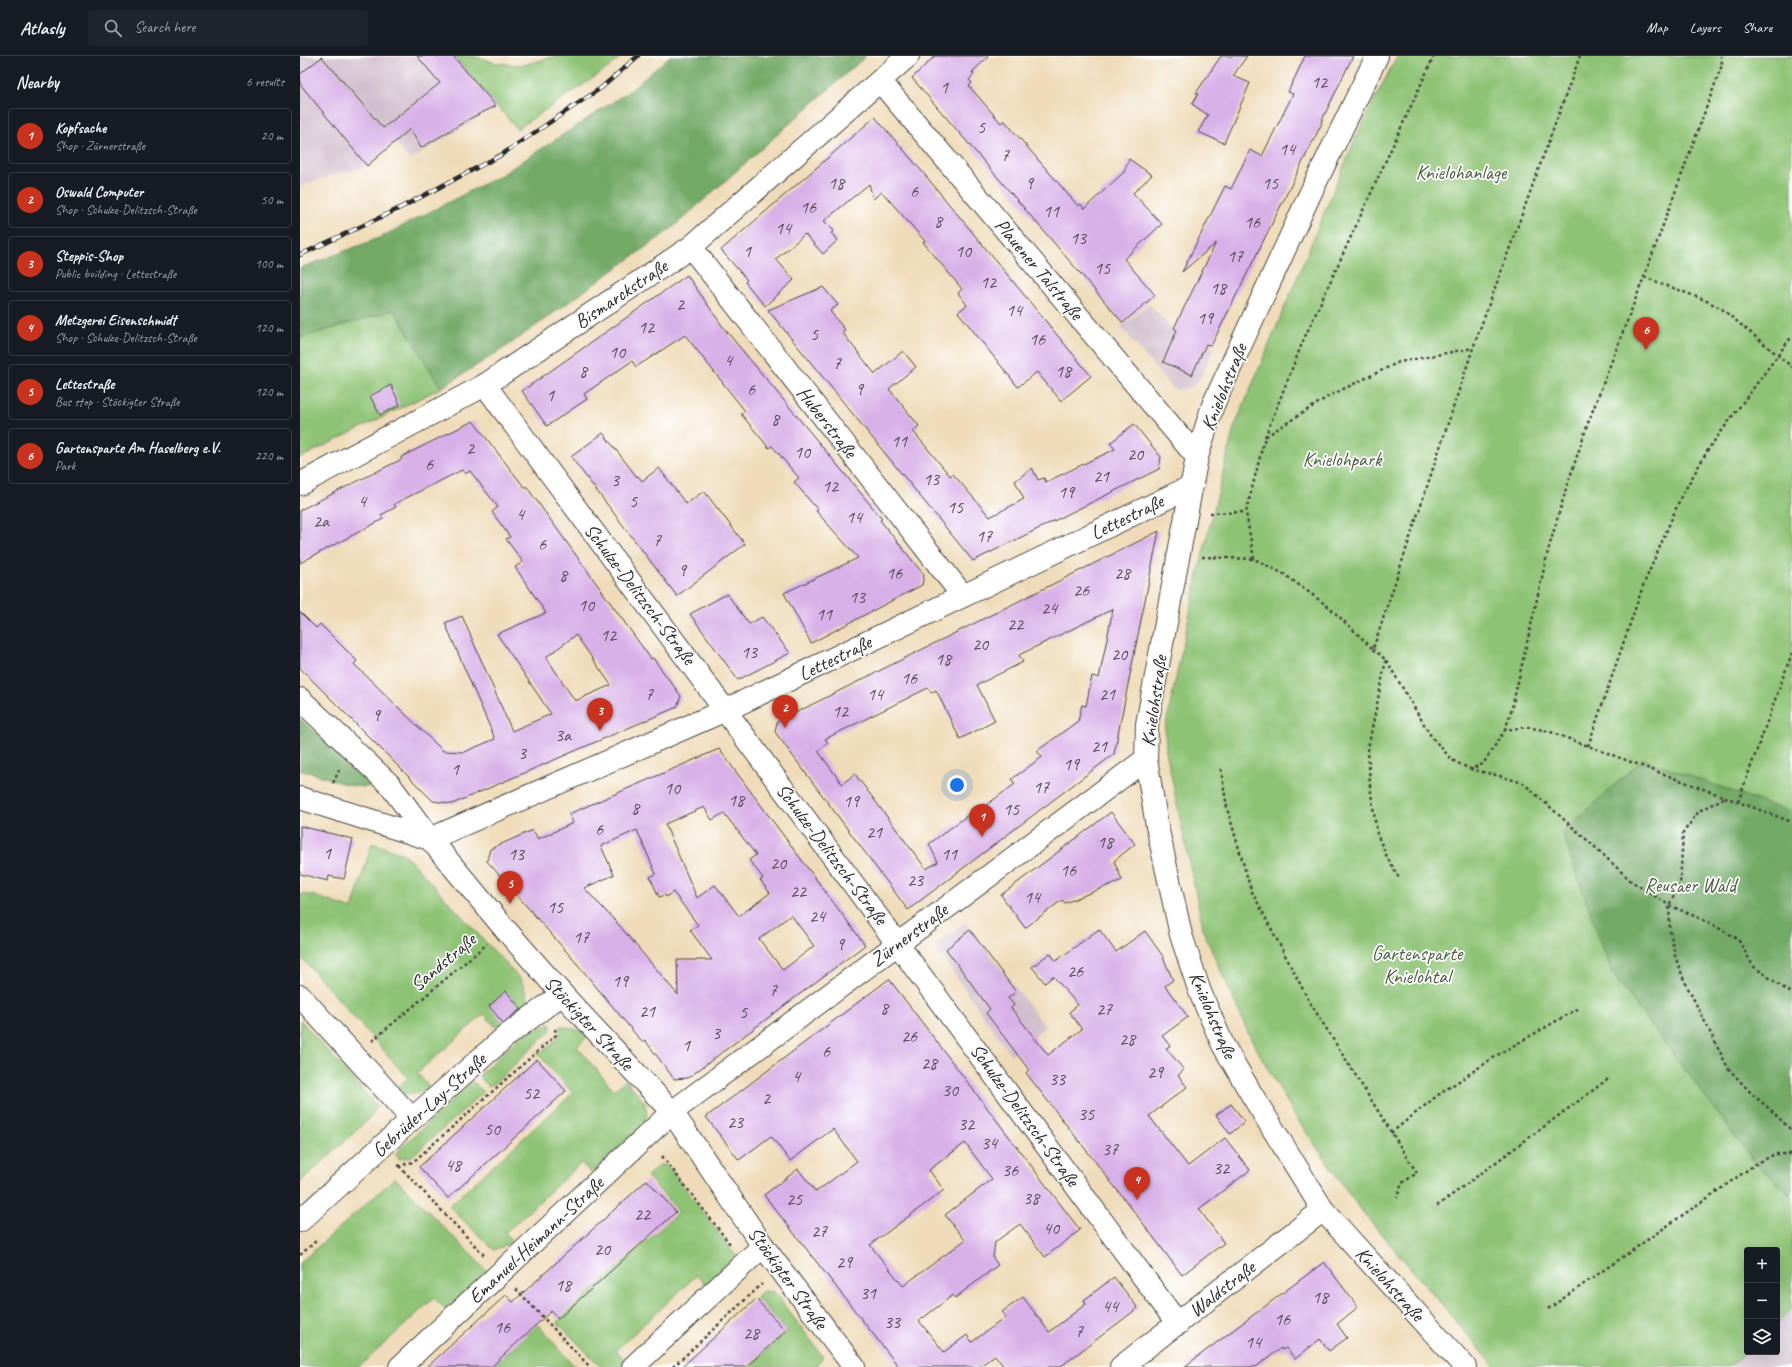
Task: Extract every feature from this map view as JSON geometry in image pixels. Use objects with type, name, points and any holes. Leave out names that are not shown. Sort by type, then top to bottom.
[{"type":"street","name":"Bismarckstraße","points":[[300,484],[485,386],[691,247],[908,56]]},
{"type":"street","name":"Knielohstraße","points":[[1377,56],[1311,192],[1213,405],[1198,457],[1186,514],[1147,724],[1146,759],[1157,826],[1181,935],[1200,992],[1223,1045],[1323,1210],[1465,1367]]},
{"type":"street","name":"Plauener Talstraße","points":[[880,81],[1198,457]]},
{"type":"street","name":"Huberstraße","points":[[691,247],[963,596]]},
{"type":"street","name":"Schulze-Delitzsch-Straße","points":[[485,386],[726,710],[799,812],[898,942],[1178,1324]]},
{"type":"street","name":"Lettestraße","points":[[430,840],[726,710],[1192,486]]},
{"type":"street","name":"Stöckigter Straße","points":[[300,699],[350,745],[390,785],[430,840],[505,929],[562,994],[672,1112],[763,1246],[854,1367]]},
{"type":"street","name":"Zürnerstraße","points":[[672,1112],[898,942],[1146,759]]},
{"type":"street","points":[[300,798],[430,840]]},
{"type":"street","name":"Gebrüder-Lay-Straße","points":[[300,1221],[505,1037],[562,994]]},
{"type":"street","points":[[300,996],[412,1119]]},
{"type":"street","name":"Emanuel-Heimann-Straße","points":[[400,1367],[672,1112]]},
{"type":"street","name":"Waldstraße","points":[[1121,1367],[1323,1210]]},
{"type":"street","points":[[633,1367],[763,1246]]},
{"type":"path","points":[[1254,560],[1246,512],[1265,437],[1303,341],[1434,56]]},
{"type":"path","points":[[1373,649],[1473,348],[1580,56]]},
{"type":"path","points":[[1470,769],[1483,764],[1506,730],[1548,551],[1566,489],[1588,424],[1722,65],[1721,56]]},
{"type":"path","points":[[1644,277],[1705,300],[1722,309],[1792,367]]},
{"type":"path","points":[[1588,746],[1643,586],[1681,497],[1709,448],[1792,336]]},
{"type":"path","points":[[1265,437],[1329,396],[1399,362],[1473,348]]},
{"type":"path","points":[[1186,514],[1246,512]]},
{"type":"path","points":[[1179,555],[1254,560],[1284,574],[1323,603],[1386,660],[1432,736],[1452,760],[1470,769],[1522,783],[1631,881],[1669,905],[1708,922],[1738,939],[1753,966],[1792,994]]},
{"type":"path","points":[[1738,802],[1792,653]]},
{"type":"path","points":[[1386,660],[1368,748],[1370,786],[1377,834],[1387,857],[1400,880]]},
{"type":"path","points":[[1506,730],[1527,727],[1548,731],[1792,822]]},
{"type":"path","points":[[324,806],[350,745]]},
{"type":"path","points":[[1221,769],[1227,808],[1251,890],[1309,1001],[1417,1173],[1402,1183],[1397,1198]]},
{"type":"path","points":[[1725,798],[1699,811],[1683,833],[1680,884],[1669,905],[1670,930],[1675,956],[1684,980],[1728,1068],[1751,1093],[1792,1131]]},
{"type":"path","name":"Sandstraße","points":[[376,1038],[505,929]]},
{"type":"path","points":[[393,1171],[399,1166],[413,1162],[556,1035],[555,1022],[544,1008]]},
{"type":"path","points":[[1391,1133],[1438,1095],[1493,1058],[1579,1008]]},
{"type":"path","points":[[1436,1206],[1608,1079]]},
{"type":"path","points":[[1548,1309],[1756,1164],[1775,1154],[1792,1154]]},
{"type":"path","points":[[662,1156],[745,1263]]},
{"type":"path","points":[[300,1256],[317,1240]]},
{"type":"path","points":[[674,1367],[780,1268]]},
{"type":"shaded area","points":[[300,56],[454,56],[497,106],[410,160],[395,142],[367,166],[320,179],[300,187]]},
{"type":"shaded area","points":[[1149,304],[1171,328],[1214,349],[1199,380],[1190,388],[1179,390],[1172,388],[1121,327]]},
{"type":"shaded area","points":[[966,922],[1045,1027],[1011,1055],[934,945]]},
{"type":"shaded area","points":[[1792,1309],[1792,1367],[1729,1367],[1744,1354],[1744,1355],[1780,1355],[1780,1320]]},
{"type":"green space","points":[[454,56],[474,56],[496,63],[524,65],[556,56],[622,56],[608,68],[517,129]]},
{"type":"green space","points":[[670,56],[866,56],[671,229],[509,345],[441,388],[394,310],[300,338],[300,268],[379,238],[503,174],[631,90]]},
{"type":"green space","points":[[1397,56],[1792,56],[1792,813],[1643,759],[1612,973],[1756,1164],[1792,1195],[1792,1309],[1780,1320],[1780,1247],[1744,1247],[1744,1354],[1729,1367],[1495,1367],[1359,1208],[1297,1119],[1251,1039],[1204,933],[1166,751],[1165,729],[1199,570],[1234,428],[1358,132]]},
{"type":"green space","points":[[394,310],[441,388],[300,458],[300,338]]},
{"type":"green space","points":[[300,719],[376,785],[366,787],[347,785],[319,775],[300,771]]},
{"type":"green space","name":"Reusaer Wald","points":[[1643,759],[1792,813],[1792,1195],[1756,1164],[1612,973],[1562,833]]},
{"type":"green space","points":[[372,843],[404,854],[521,980],[530,1003],[497,1028],[484,1014],[417,1073],[431,1089],[423,1092],[404,1094],[397,1088],[408,1078],[300,956],[300,894],[312,895],[352,909]]},
{"type":"green space","points":[[300,1020],[377,1106],[370,1118],[300,1182]]},
{"type":"green space","points":[[550,1024],[551,1030],[494,1084],[488,1086],[480,1078],[480,1074],[525,1033]]},
{"type":"green space","points":[[560,1026],[575,1029],[588,1036],[577,1047],[614,1090],[626,1080],[645,1103],[647,1116],[641,1128],[591,1173],[581,1163],[505,1233],[513,1242],[494,1250],[449,1206],[573,1093],[538,1054],[554,1043],[559,1036]]},
{"type":"green space","points":[[471,1082],[474,1082],[482,1090],[482,1094],[411,1157],[399,1159],[395,1154]]},
{"type":"green space","points":[[659,1165],[667,1165],[736,1256],[711,1290],[697,1275],[616,1350],[628,1364],[625,1367],[601,1367],[557,1322],[679,1212],[647,1176]]},
{"type":"green space","points":[[395,1178],[487,1271],[445,1309],[434,1298],[359,1367],[300,1367],[300,1263]]},
{"type":"green space","points":[[763,1291],[774,1292],[822,1355],[822,1359],[814,1367],[749,1367],[787,1331],[756,1297]]},
{"type":"green space","points":[[538,1325],[575,1367],[492,1367]]},
{"type":"building","points":[[417,56],[453,56],[496,106],[471,118],[421,148],[410,129],[367,166],[300,84],[300,74],[322,57],[383,128],[440,83]]},
{"type":"building","points":[[935,56],[989,56],[972,72],[974,74],[969,80],[972,83],[969,86],[1001,123],[1004,120],[1078,206],[1081,204],[1084,209],[1124,172],[1129,159],[1152,175],[1133,193],[1162,224],[1124,259],[1155,295],[1123,323],[912,78]]},
{"type":"building","points":[[1221,56],[1247,56],[1233,76],[1250,83],[1224,143],[1198,132],[1208,115],[1192,104],[1198,94],[1196,93]]},
{"type":"building","points":[[1305,56],[1353,56],[1321,122],[1322,123],[1211,346],[1206,344],[1192,375],[1163,362],[1177,330],[1174,328],[1216,243],[1182,272],[1225,186],[1231,189],[1250,150],[1262,156],[1293,94],[1288,92]]},
{"type":"building","points":[[875,117],[920,169],[1091,376],[1061,401],[1037,372],[1018,387],[958,312],[967,305],[958,293],[962,289],[923,242],[925,241],[882,192],[873,199],[869,184],[824,221],[834,231],[831,233],[838,240],[823,254],[805,234],[776,259],[794,280],[765,306],[745,282],[747,280],[721,250]]},
{"type":"building","points":[[687,275],[723,327],[882,519],[880,520],[924,575],[922,585],[811,643],[784,593],[858,558],[816,511],[818,510],[794,482],[799,478],[772,446],[769,448],[741,414],[745,411],[685,335],[636,367],[632,361],[584,394],[587,399],[547,426],[522,391]]},
{"type":"building","points":[[823,287],[838,305],[830,311],[845,330],[842,332],[875,374],[903,351],[916,367],[889,389],[919,426],[913,431],[950,476],[953,474],[990,517],[1024,499],[1015,481],[1032,468],[1038,480],[1044,478],[1046,482],[1115,449],[1110,443],[1134,424],[1161,457],[1159,469],[973,561],[768,310]]},
{"type":"building","points":[[391,385],[400,405],[380,415],[370,396]]},
{"type":"building","points":[[473,421],[525,488],[526,486],[651,659],[653,658],[681,696],[677,707],[452,804],[433,801],[300,668],[300,612],[316,628],[320,624],[357,661],[354,664],[443,751],[464,752],[495,739],[445,623],[462,616],[512,731],[551,714],[497,634],[546,613],[515,567],[523,562],[506,539],[510,537],[492,512],[498,507],[470,471],[465,474],[462,470],[394,504],[396,507],[381,515],[383,519],[300,563],[300,510],[402,459],[401,457]],"holes":[[[576,635],[611,685],[575,701],[546,657]]]},
{"type":"building","points":[[603,433],[637,477],[638,476],[642,481],[659,468],[686,504],[704,491],[745,544],[677,596],[571,457]]},
{"type":"building","points":[[1159,531],[1114,754],[908,910],[775,732],[777,722]],"holes":[[[1113,609],[1099,678],[1092,676],[1086,706],[1082,705],[1078,721],[1037,751],[1042,757],[1012,779],[1015,784],[985,806],[983,804],[929,844],[938,862],[926,869],[855,774],[842,784],[818,751],[828,743],[825,739],[928,688],[931,693],[936,690],[960,739],[995,721],[977,685],[1023,662],[1019,655]]]},
{"type":"building","points":[[727,594],[749,624],[762,617],[790,653],[738,680],[690,614]]},
{"type":"building","points":[[719,749],[865,945],[688,1078],[674,1079],[645,1040],[642,1042],[579,966],[487,861],[490,849],[533,830],[538,839],[573,823],[569,814]],"holes":[[[704,807],[712,820],[724,813],[756,855],[749,860],[763,878],[760,880],[770,893],[739,916],[715,885],[697,898],[665,824]],[[637,830],[656,874],[650,877],[659,897],[665,895],[666,897],[673,892],[698,925],[690,930],[712,960],[677,960],[678,995],[618,924],[584,888],[614,875],[601,846]],[[791,915],[814,946],[783,970],[759,939]]]},
{"type":"building","points":[[1111,812],[1135,844],[1114,861],[1122,880],[1065,903],[1062,900],[1025,928],[1001,895]]},
{"type":"building","points":[[300,826],[353,839],[344,879],[329,876],[328,881],[300,874]]},
{"type":"building","points":[[1099,929],[1116,952],[1145,931],[1162,955],[1173,980],[1165,986],[1188,1017],[1162,1036],[1170,1046],[1166,1048],[1184,1070],[1178,1075],[1187,1087],[1149,1116],[1188,1166],[1225,1138],[1250,1170],[1199,1209],[1224,1243],[1182,1275],[1026,1073],[1029,1070],[986,1013],[990,1009],[946,949],[970,930],[1016,992],[1008,998],[1014,1005],[1011,1008],[1048,1055],[1082,1029],[1069,1012],[1078,1005],[1053,976],[1045,983],[1032,967],[1050,953],[1056,961]]},
{"type":"building","points":[[889,979],[1080,1230],[1045,1257],[1020,1224],[995,1242],[993,1258],[998,1265],[955,1298],[953,1295],[919,1321],[944,1352],[967,1335],[972,1342],[1006,1317],[1002,1312],[1023,1297],[1049,1332],[1086,1304],[1084,1300],[1114,1277],[1138,1308],[1060,1367],[1004,1367],[995,1355],[979,1367],[899,1367],[764,1195],[798,1169],[816,1192],[857,1161],[833,1129],[790,1161],[771,1136],[739,1160],[706,1117]],"holes":[[[965,1143],[992,1179],[945,1215],[965,1240],[903,1286],[870,1245],[944,1190],[929,1170]]]},
{"type":"building","points":[[506,991],[521,1009],[503,1023],[489,1006]]},
{"type":"building","points":[[537,1059],[566,1091],[448,1198],[419,1167]]},
{"type":"building","points":[[1231,1104],[1245,1122],[1230,1134],[1216,1115]]},
{"type":"building","points":[[647,1180],[676,1212],[558,1319],[551,1311],[491,1367],[427,1367],[506,1295],[513,1302]]},
{"type":"building","points":[[1324,1262],[1358,1307],[1337,1324],[1347,1338],[1329,1351],[1320,1339],[1295,1359],[1286,1348],[1282,1350],[1281,1348],[1256,1367],[1184,1367]]},
{"type":"building","points":[[756,1299],[786,1331],[746,1367],[682,1367]]},
{"type":"railway","points":[[300,255],[396,210],[501,155],[601,88],[638,56]]},
{"type":"place","name":"Gartensparte Am Haselberg e.V.","points":[[1646,350]]},
{"type":"place","name":"Oswald Computer","points":[[785,728]]},
{"type":"place","name":"Steppis-Shop","points":[[600,731]]},
{"type":"place","name":"Kopfsache","points":[[982,837]]},
{"type":"place","name":"Lettestraße","points":[[510,904]]},
{"type":"place","name":"Metzgerei Eisenschmidt","points":[[1137,1200]]},
{"type":"park label","name":"Knielohanlage","points":[[1461,172]]},
{"type":"park label","name":"Knielohpark","points":[[1342,459]]},
{"type":"park label","name":"Gartensparte Knielohtal","points":[[1417,964]]}]
